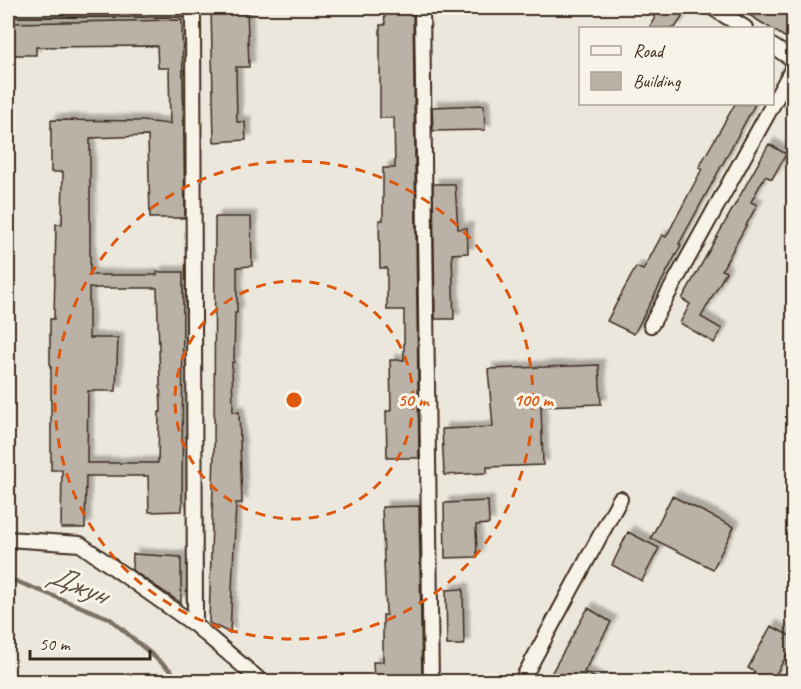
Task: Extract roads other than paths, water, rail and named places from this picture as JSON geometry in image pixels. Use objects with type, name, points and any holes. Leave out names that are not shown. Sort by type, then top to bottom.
[{"type":"street","points":[[8,9],[193,8],[195,625]]},
{"type":"street","points":[[422,8],[431,681]]},
{"type":"street","points":[[713,8],[744,27]]},
{"type":"street","points":[[774,47],[794,60]]},
{"type":"street","points":[[774,102],[794,66]]},
{"type":"street","points":[[651,325],[772,105]]},
{"type":"street","points":[[521,681],[620,499]]},
{"type":"street","points":[[8,539],[80,544],[195,625],[262,681]]},
{"type":"street","points":[[790,681],[794,675]]},
{"type":"waterway","name":"Джун","points":[[8,578],[109,618],[184,682]]}]
